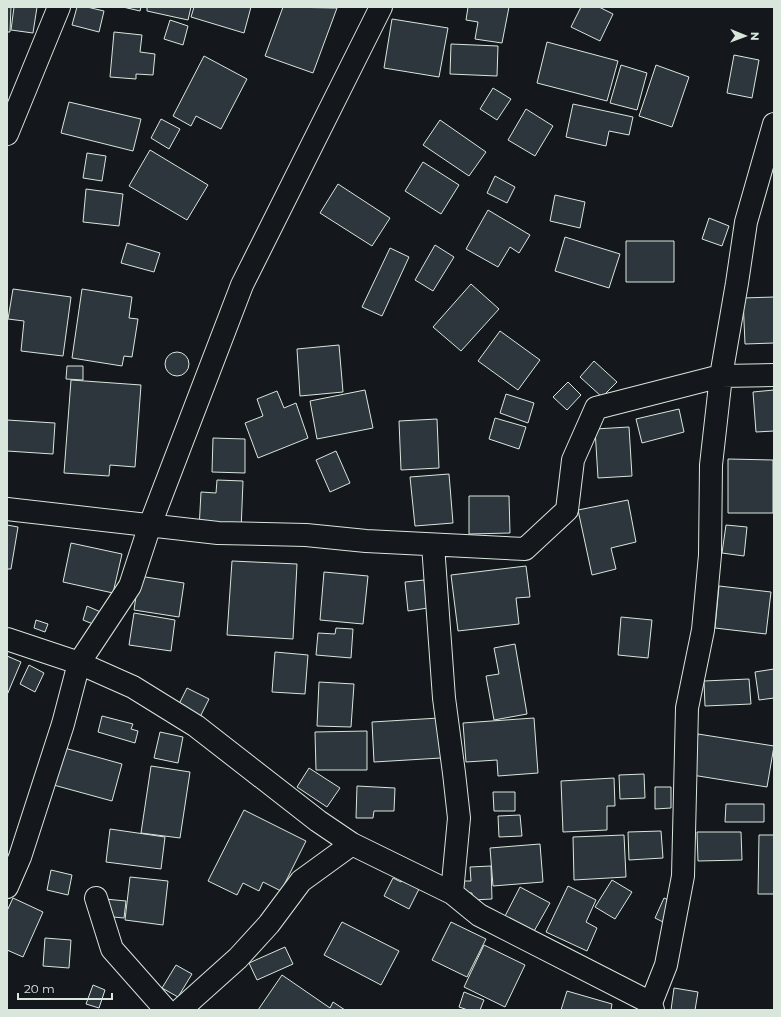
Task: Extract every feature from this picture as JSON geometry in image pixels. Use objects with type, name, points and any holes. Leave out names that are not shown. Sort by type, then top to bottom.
[{"type":"street","points":[[7,134],[59,7]]},
{"type":"street","points":[[7,887],[20,857],[63,724],[79,663],[130,586],[150,525],[242,285],[381,7]]},
{"type":"street","points":[[7,640],[79,663],[133,687],[196,726],[318,821],[352,844],[452,893],[479,914],[652,1007],[666,965],[683,876],[687,708],[703,630],[710,555],[711,465],[721,376],[738,283],[746,222],[774,124]]},
{"type":"street","points":[[7,509],[218,533],[306,535],[366,541],[525,549],[567,510],[573,460],[596,408],[721,376],[774,375]]},
{"type":"street","points":[[433,545],[444,698],[459,818],[452,893]]},
{"type":"street","points":[[180,1010],[238,958],[269,924],[301,881],[352,844]]},
{"type":"street","points":[[96,898],[112,949],[166,1010]]},
{"type":"building","points":[[7,7],[11,7],[10,32],[7,32]]},
{"type":"building","points":[[14,7],[37,7],[33,33],[11,30]]},
{"type":"building","points":[[77,7],[87,7],[104,11],[99,32],[72,25]]},
{"type":"building","points":[[123,7],[141,7],[140,11]]},
{"type":"building","points":[[147,7],[191,7],[188,20],[147,11]]},
{"type":"building","points":[[194,7],[251,7],[244,33],[191,17]]},
{"type":"building","points":[[283,7],[337,8],[313,73],[265,56]]},
{"type":"building","points":[[468,7],[509,7],[502,43],[475,39],[478,22],[466,20]]},
{"type":"building","points":[[581,7],[599,7],[613,14],[600,41],[571,27]]},
{"type":"building","points":[[392,19],[448,28],[439,77],[384,68]]},
{"type":"building","points":[[170,20],[188,26],[183,45],[164,39]]},
{"type":"building","points":[[114,32],[142,35],[140,52],[155,54],[153,75],[136,74],[136,79],[110,77]]},
{"type":"building","points":[[547,42],[618,61],[607,101],[537,83]]},
{"type":"building","points":[[451,44],[498,46],[497,76],[450,74]]},
{"type":"building","points":[[734,55],[759,60],[752,98],[727,93]]},
{"type":"building","points":[[204,56],[247,79],[221,129],[196,116],[191,126],[173,116]]},
{"type":"building","points":[[621,65],[647,73],[637,110],[610,103]]},
{"type":"building","points":[[656,65],[689,77],[672,127],[639,116]]},
{"type":"building","points":[[493,88],[511,99],[497,120],[480,109]]},
{"type":"building","points":[[69,102],[141,119],[133,151],[61,133]]},
{"type":"building","points":[[573,104],[633,117],[629,135],[609,131],[606,146],[566,137]]},
{"type":"building","points":[[526,109],[553,126],[535,156],[508,140]]},
{"type":"building","points":[[161,119],[180,129],[169,149],[151,138]]},
{"type":"building","points":[[440,120],[486,152],[469,176],[423,145]]},
{"type":"building","points":[[150,150],[208,185],[187,220],[129,186]]},
{"type":"building","points":[[87,153],[106,156],[102,181],[83,178]]},
{"type":"building","points":[[423,162],[459,185],[441,214],[405,191]]},
{"type":"building","points":[[495,176],[515,187],[507,203],[487,193]]},
{"type":"building","points":[[338,184],[390,218],[372,246],[320,213]]},
{"type":"building","points":[[86,189],[123,194],[119,226],[83,222]]},
{"type":"building","points":[[555,195],[585,202],[580,228],[550,221]]},
{"type":"building","points":[[488,210],[530,235],[519,253],[510,247],[498,267],[466,249]]},
{"type":"building","points":[[709,218],[729,226],[722,246],[702,239]]},
{"type":"building","points":[[565,237],[620,254],[609,288],[555,271]]},
{"type":"building","points":[[626,241],[674,241],[674,282],[626,282]]},
{"type":"building","points":[[127,243],[160,253],[154,272],[121,263]]},
{"type":"building","points":[[435,245],[454,257],[433,291],[415,280]]},
{"type":"building","points":[[390,248],[409,257],[382,316],[362,307]]},
{"type":"building","points":[[471,284],[499,309],[461,351],[433,327]]},
{"type":"building","points":[[13,289],[71,297],[63,356],[21,351],[24,321],[8,319]]},
{"type":"building","points":[[82,289],[132,297],[129,318],[138,319],[132,357],[124,356],[122,366],[72,358]]},
{"type":"building","points":[[774,297],[774,343],[745,344],[743,298]]},
{"type":"building","points":[[500,331],[540,360],[518,390],[478,361]]},
{"type":"building","points":[[339,345],[343,392],[300,396],[297,349]]},
{"type":"building","points":[[172,352],[182,352],[189,359],[189,369],[182,376],[172,376],[165,369],[165,359]]},
{"type":"building","points":[[594,361],[617,382],[602,397],[580,377]]},
{"type":"building","points":[[67,366],[83,366],[83,380],[66,379]]},
{"type":"building","points":[[71,380],[141,385],[135,467],[110,465],[109,476],[64,473]]},
{"type":"building","points":[[568,382],[581,395],[567,410],[553,397]]},
{"type":"building","points":[[365,390],[373,428],[317,439],[310,401]]},
{"type":"building","points":[[774,390],[774,431],[756,432],[753,392]]},
{"type":"building","points":[[277,391],[284,408],[296,403],[308,438],[258,458],[245,423],[263,416],[257,399]]},
{"type":"building","points":[[506,394],[534,403],[528,423],[500,413]]},
{"type":"building","points":[[679,409],[684,432],[642,443],[636,419]]},
{"type":"building","points":[[495,418],[526,427],[519,449],[489,439]]},
{"type":"building","points":[[437,419],[439,468],[401,470],[399,421]]},
{"type":"building","points":[[7,420],[55,423],[53,454],[7,451]]},
{"type":"building","points":[[629,427],[632,476],[598,478],[595,429]]},
{"type":"building","points":[[213,438],[245,439],[245,473],[212,472]]},
{"type":"building","points":[[336,451],[350,483],[330,492],[316,460]]},
{"type":"building","points":[[728,459],[773,460],[773,513],[728,513]]},
{"type":"building","points":[[449,474],[453,523],[415,526],[410,477]]},
{"type":"building","points":[[217,480],[243,481],[241,531],[199,529],[201,492],[216,493]]},
{"type":"building","points":[[469,496],[509,496],[510,533],[469,534]]},
{"type":"building","points":[[628,500],[636,542],[611,548],[616,569],[592,575],[578,510]]},
{"type":"building","points":[[7,525],[18,527],[11,569],[7,569]]},
{"type":"building","points":[[726,525],[747,527],[744,556],[722,553]]},
{"type":"building","points":[[71,543],[122,554],[113,593],[63,582]]},
{"type":"building","points":[[232,561],[297,564],[293,639],[227,635]]},
{"type":"building","points":[[526,566],[530,597],[516,598],[519,624],[458,631],[451,575]]},
{"type":"building","points":[[324,572],[368,576],[363,624],[320,620]]},
{"type":"building","points":[[139,576],[184,583],[179,617],[134,610]]},
{"type":"building","points":[[424,580],[428,608],[408,611],[405,582]]},
{"type":"building","points":[[719,586],[771,592],[766,634],[715,628]]},
{"type":"building","points":[[87,606],[103,613],[98,626],[83,620]]},
{"type":"building","points":[[134,613],[175,620],[171,651],[129,645]]},
{"type":"building","points":[[621,617],[652,620],[648,658],[618,655]]},
{"type":"building","points":[[36,620],[48,624],[45,632],[34,628]]},
{"type":"building","points":[[336,628],[353,629],[351,658],[316,655],[318,633],[335,634]]},
{"type":"building","points":[[515,644],[527,714],[494,720],[486,676],[499,674],[494,648]]},
{"type":"building","points":[[275,652],[308,655],[305,694],[272,692]]},
{"type":"building","points":[[7,656],[21,662],[7,695]]},
{"type":"building","points":[[29,665],[44,673],[35,692],[20,684]]},
{"type":"building","points":[[774,669],[774,698],[759,700],[755,672]]},
{"type":"building","points":[[749,679],[751,704],[705,706],[704,681]]},
{"type":"building","points":[[319,682],[354,684],[351,727],[317,726]]},
{"type":"building","points":[[187,688],[209,699],[200,717],[178,706]]},
{"type":"building","points":[[102,716],[133,724],[131,729],[138,731],[135,743],[98,732]]},
{"type":"building","points":[[439,718],[441,758],[374,762],[372,722]]},
{"type":"building","points":[[534,718],[538,773],[498,776],[497,760],[466,762],[463,723]]},
{"type":"building","points":[[367,731],[367,770],[316,770],[315,732]]},
{"type":"building","points":[[160,732],[183,737],[178,763],[154,758]]},
{"type":"building","points":[[698,734],[774,746],[767,787],[692,775]]},
{"type":"building","points":[[61,747],[122,764],[112,801],[50,784]]},
{"type":"building","points":[[151,766],[190,772],[180,838],[141,833]]},
{"type":"building","points":[[309,768],[340,788],[327,807],[297,787]]},
{"type":"building","points":[[644,774],[645,798],[620,799],[619,775]]},
{"type":"building","points":[[614,778],[615,806],[607,806],[607,830],[563,832],[561,781]]},
{"type":"building","points":[[357,786],[395,788],[394,811],[374,811],[373,818],[356,818]]},
{"type":"building","points":[[655,787],[671,787],[671,808],[655,809]]},
{"type":"building","points":[[493,792],[515,792],[515,811],[494,811]]},
{"type":"building","points":[[726,804],[764,804],[764,822],[725,822]]},
{"type":"building","points":[[244,810],[306,841],[281,891],[263,882],[259,891],[243,883],[237,895],[208,881]]},
{"type":"building","points":[[520,815],[522,836],[499,837],[498,816]]},
{"type":"building","points":[[110,829],[165,837],[161,869],[106,862]]},
{"type":"building","points":[[661,831],[663,858],[629,860],[628,832]]},
{"type":"building","points":[[697,832],[741,832],[742,860],[698,861]]},
{"type":"building","points":[[624,835],[626,877],[574,880],[573,837]]},
{"type":"building","points":[[759,835],[774,835],[774,894],[758,894]]},
{"type":"building","points":[[540,844],[543,882],[493,886],[490,848]]},
{"type":"building","points":[[491,866],[492,899],[472,900],[472,893],[464,893],[463,881],[471,881],[470,867]]},
{"type":"building","points":[[51,870],[72,875],[68,895],[47,890]]},
{"type":"building","points":[[130,877],[168,881],[163,925],[125,920]]},
{"type":"building","points":[[404,877],[421,885],[409,909],[384,896],[393,878],[401,882]]},
{"type":"building","points":[[612,880],[632,892],[615,919],[595,907]]},
{"type":"building","points":[[568,886],[596,900],[586,922],[597,928],[587,951],[546,932]]},
{"type":"building","points":[[520,887],[550,903],[533,933],[504,918]]},
{"type":"building","points":[[13,898],[43,912],[23,957],[7,950],[7,911]]},
{"type":"building","points":[[664,898],[676,903],[667,924],[655,918]]},
{"type":"building","points":[[105,899],[126,901],[124,918],[103,916]]},
{"type":"building","points":[[342,922],[399,951],[381,985],[324,955]]},
{"type":"building","points":[[451,922],[486,939],[467,977],[432,960]]},
{"type":"building","points":[[45,938],[71,940],[69,968],[43,966]]},
{"type":"building","points":[[484,945],[525,965],[505,1007],[464,987]]},
{"type":"building","points":[[285,947],[293,964],[257,980],[249,963]]},
{"type":"building","points":[[176,965],[192,974],[178,997],[162,988]]},
{"type":"building","points":[[282,975],[330,1008],[333,1002],[345,1010],[258,1010]]},
{"type":"building","points":[[93,985],[105,990],[99,1008],[86,1004]]},
{"type":"building","points":[[674,988],[698,992],[695,1010],[671,1010]]},
{"type":"building","points":[[567,991],[612,1004],[611,1010],[561,1010]]},
{"type":"building","points":[[464,992],[484,1000],[480,1010],[468,1010],[459,1007]]}]
